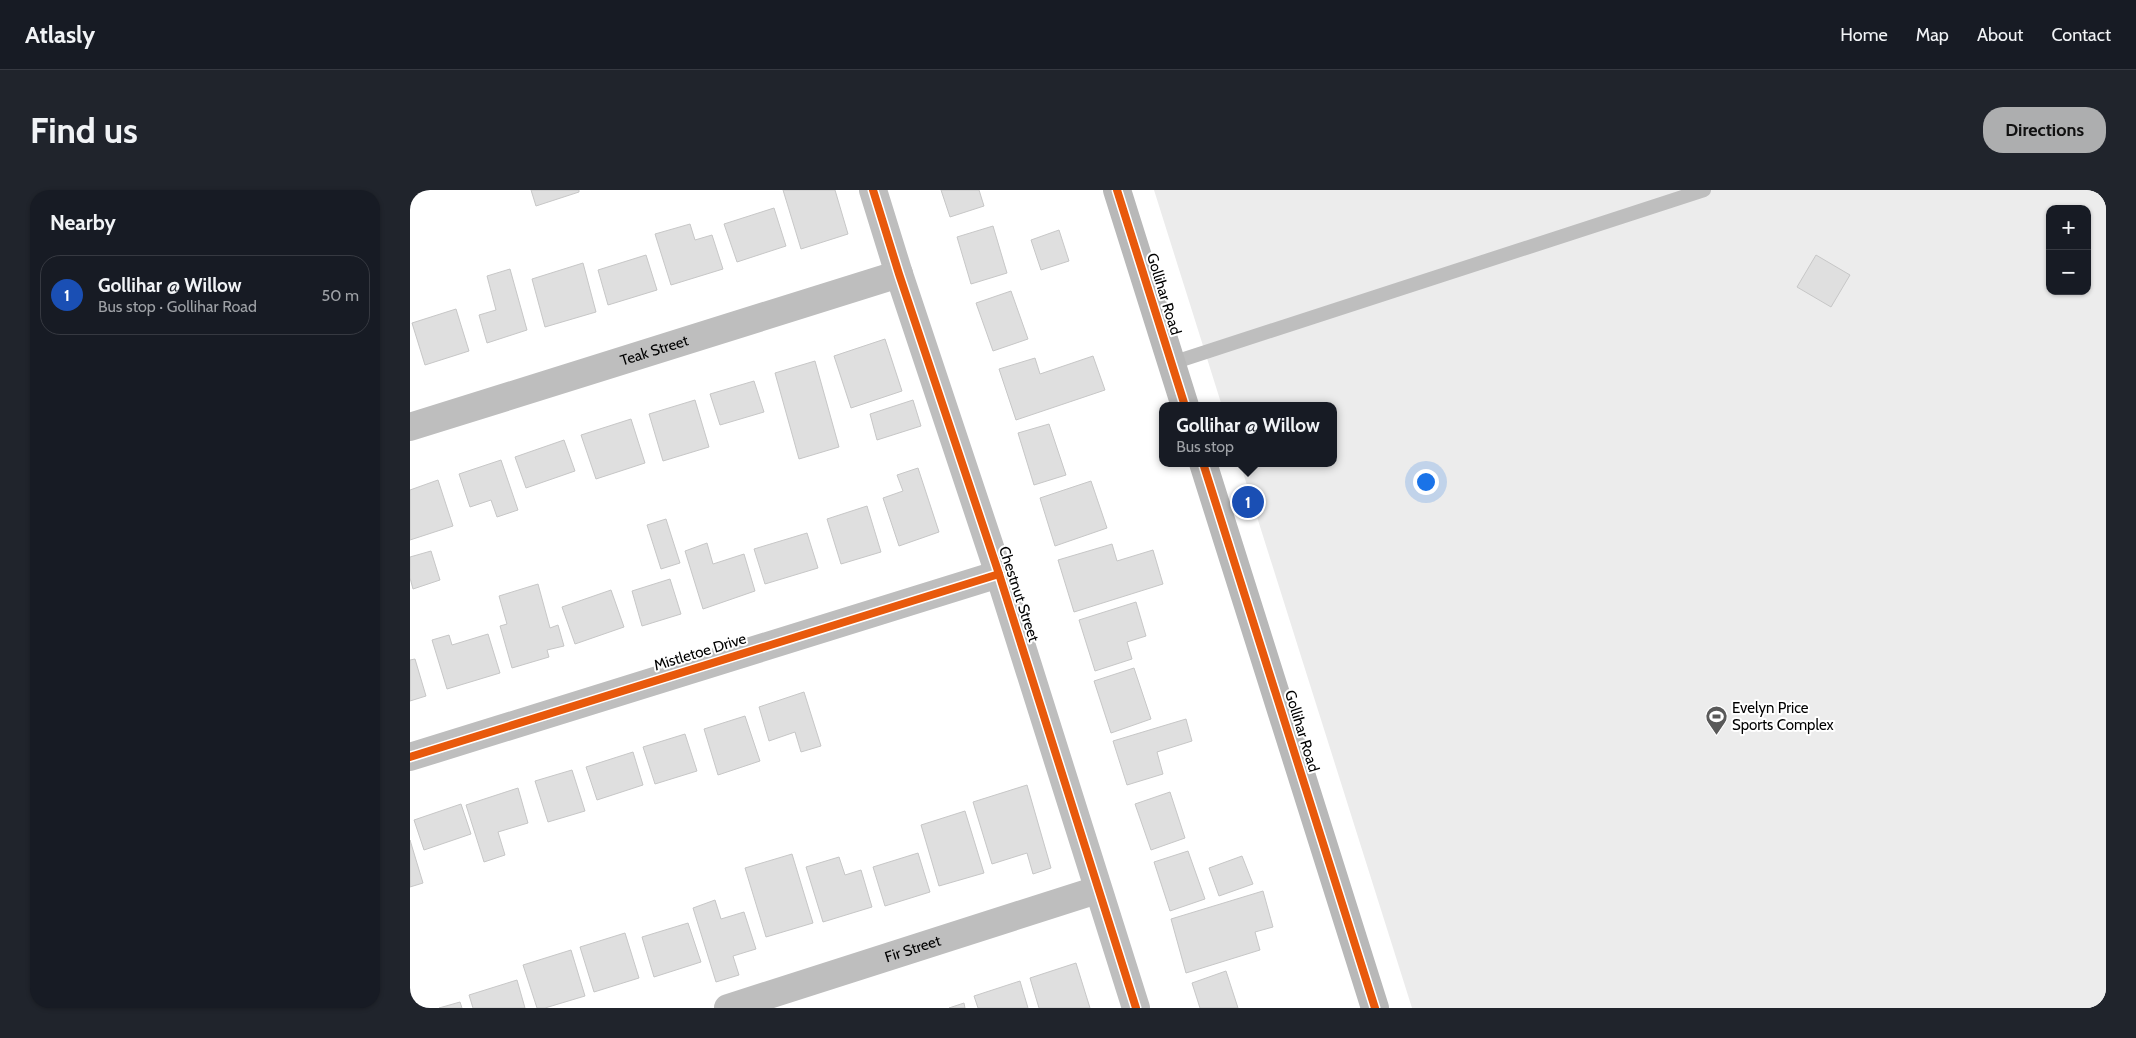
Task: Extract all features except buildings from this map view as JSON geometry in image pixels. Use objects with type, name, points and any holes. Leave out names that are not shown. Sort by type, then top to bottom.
[{"type":"main road","name":"Gollihar Road","points":[[1117,190],[1184,402]]},
{"type":"main road","name":"Gollihar Road","points":[[1204,467],[1375,1008]]},
{"type":"street","name":"Chestnut Street","points":[[873,190],[999,574],[1136,1008]]},
{"type":"street","name":"Teak Street","points":[[410,427],[899,274]]},
{"type":"street","name":"Mistletoe Drive","points":[[410,757],[999,574]]},
{"type":"street","name":"Fir Street","points":[[728,1008],[1098,890]]},
{"type":"lane","points":[[1172,363],[1704,190]]},
{"type":"shaded area","name":"Evelyn Price Sports Complex","points":[[1154,190],[2106,190],[2106,1008],[1412,1008],[1241,467],[1337,467],[1337,402],[1221,402]]},
{"type":"cycle path","points":[[873,190],[999,574],[1136,1008]]},
{"type":"cycle path","points":[[1117,190],[1184,402]]},
{"type":"cycle path","points":[[1204,467],[1375,1008]]},
{"type":"cycle path","points":[[410,757],[999,574]]},
{"type":"place","name":"Gollihar @ Willow","points":[[1248,502]]},
{"type":"place","name":"Evelyn Price Sports Complex","points":[[1716,736]]}]
